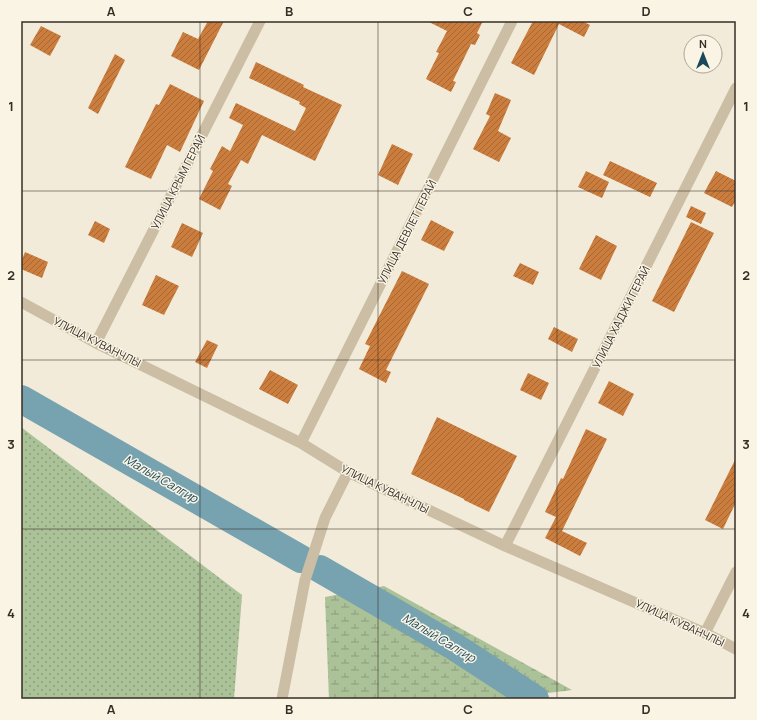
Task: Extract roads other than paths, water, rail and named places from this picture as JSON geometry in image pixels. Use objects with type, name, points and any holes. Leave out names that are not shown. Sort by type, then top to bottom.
[{"type":"street","name":"УЛИЦА КРЫМ ГЕРАЙ","points":[[96,343],[260,21]]},
{"type":"street","name":"УЛИЦА ДЕВЛЕТ ГЕРАЙ","points":[[301,443],[512,21]]},
{"type":"street","name":"УЛИЦА ХАДЖИ ГЕРАЙ","points":[[505,546],[736,88]]},
{"type":"street","name":"УЛИЦА КУВАНЧЛЫ","points":[[21,302],[96,343],[301,443],[348,472],[505,546],[705,633],[736,649]]},
{"type":"street","points":[[282,699],[305,580],[325,518],[348,472]]},
{"type":"street","points":[[705,633],[736,572]]},
{"type":"waterway","name":"Малый Салгир","points":[[21,399],[301,559]]},
{"type":"waterway","name":"Малый Салгир","points":[[320,569],[455,647],[535,699]]}]
